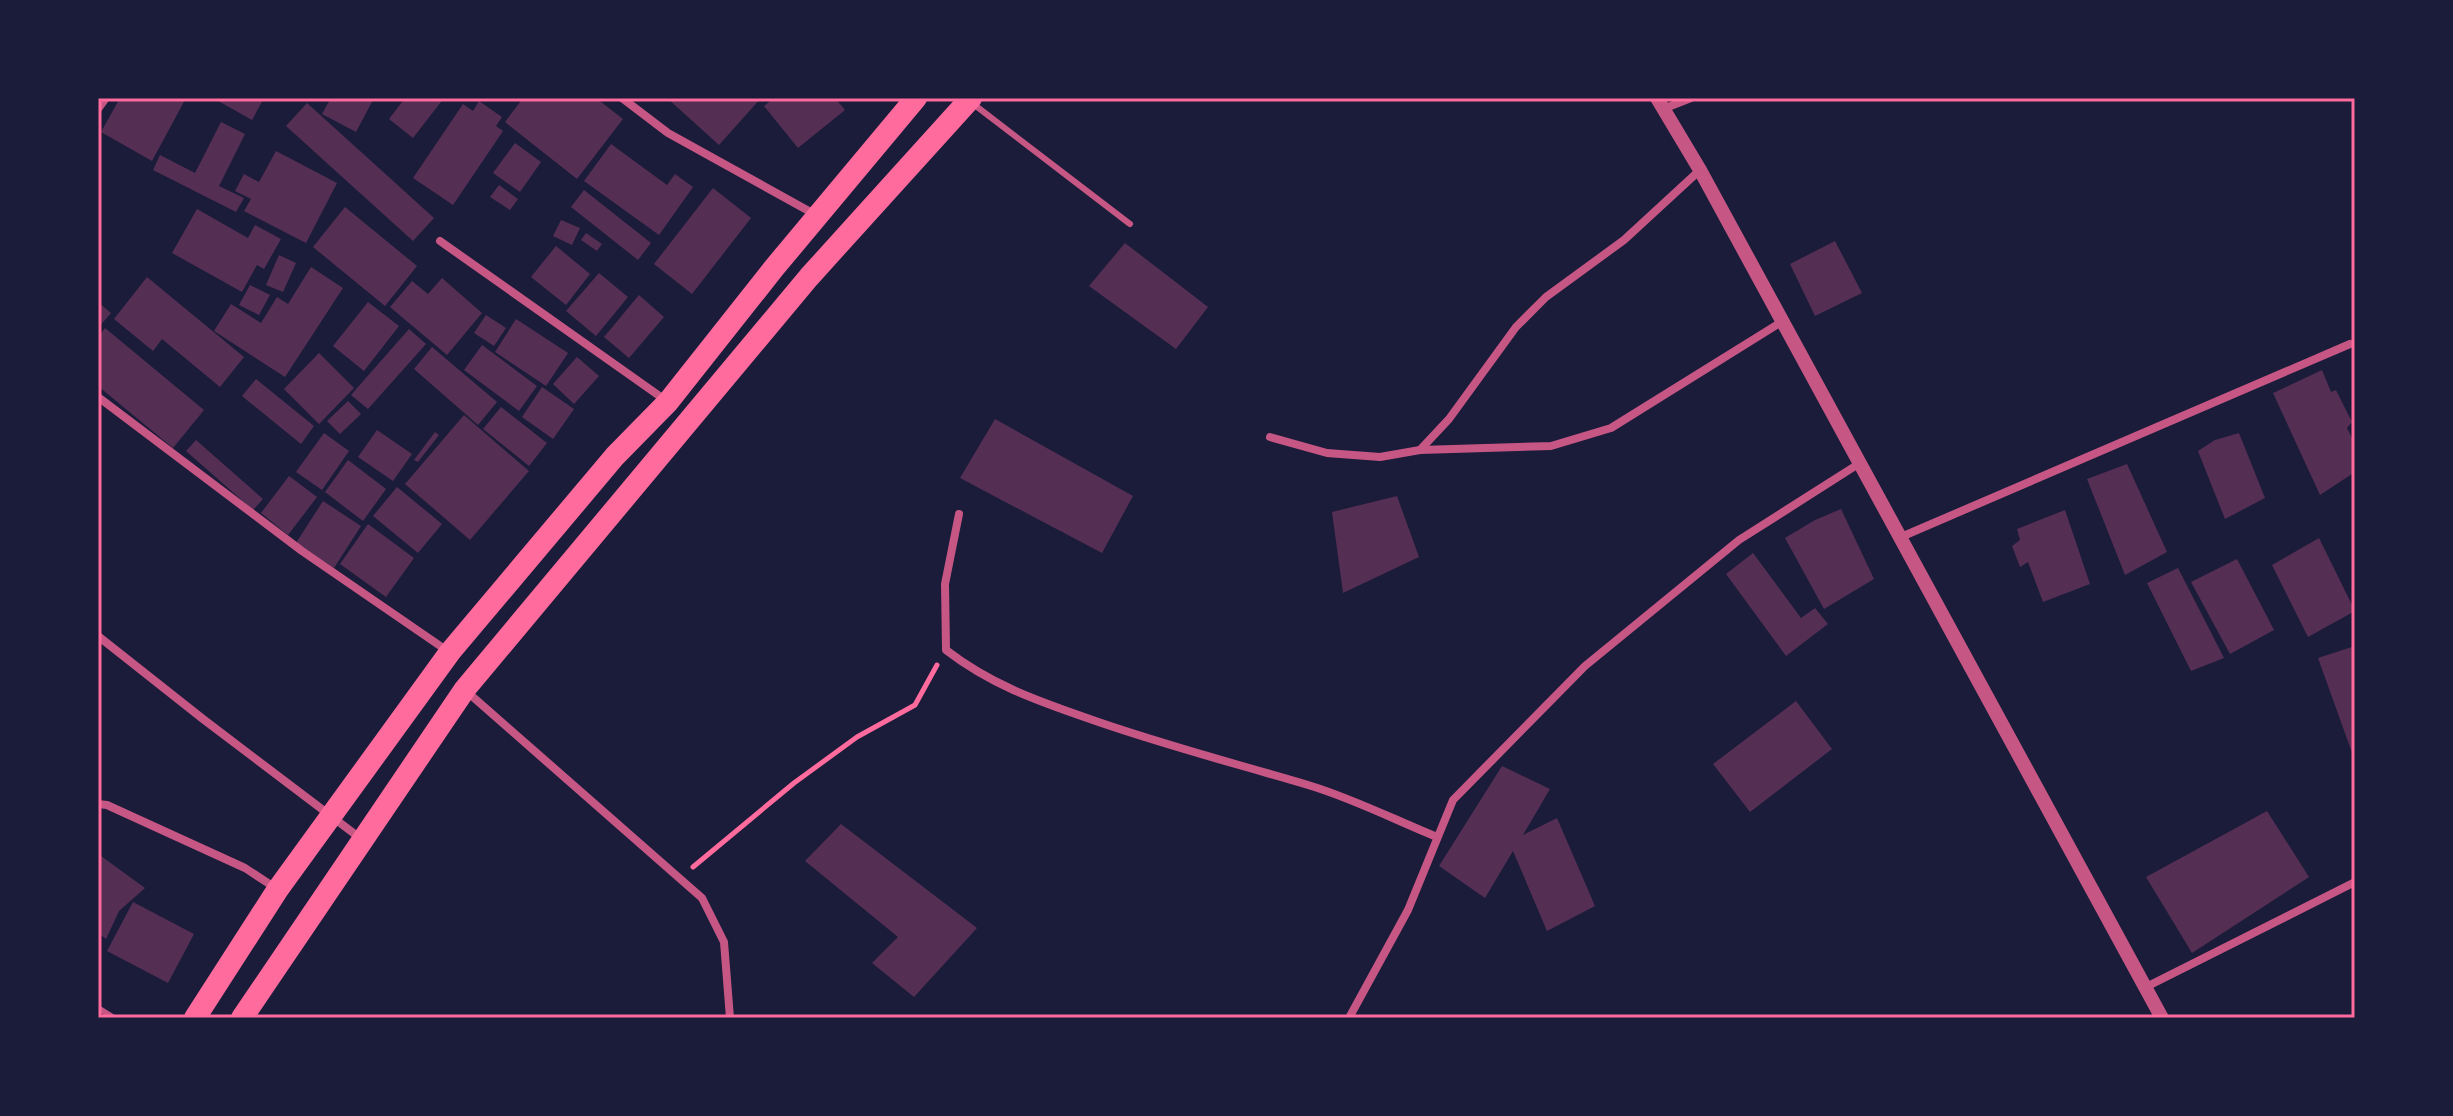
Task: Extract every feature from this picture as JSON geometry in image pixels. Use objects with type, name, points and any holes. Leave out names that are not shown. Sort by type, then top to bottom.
[{"type":"highway","points":[[195,1018],[278,889],[450,652],[615,456],[668,402],[916,98]]},
{"type":"highway","points":[[242,1018],[465,689],[809,277],[970,99]]},
{"type":"street","points":[[98,109],[106,98]]},
{"type":"street","points":[[622,98],[668,133],[818,216]]},
{"type":"street","points":[[1691,98],[1660,103],[1783,321],[2162,1018]]},
{"type":"street","points":[[1420,450],[1449,419],[1516,327],[1546,297],[1624,240],[1700,170]]},
{"type":"street","points":[[440,241],[668,402]]},
{"type":"street","points":[[1270,437],[1327,453],[1380,457],[1420,450],[1551,446],[1611,428],[1783,321]]},
{"type":"street","points":[[1901,537],[2350,344]]},
{"type":"street","points":[[98,397],[302,551],[450,652]]},
{"type":"street","points":[[1349,1018],[1408,910],[1453,800],[1585,666],[1739,540],[1860,463]]},
{"type":"street","points":[[959,514],[945,584],[946,650],[992,682],[1159,744],[1312,786],[1437,837]]},
{"type":"street","points":[[98,636],[363,840]]},
{"type":"street","points":[[465,689],[702,898],[724,942],[730,1018]]},
{"type":"street","points":[[98,804],[107,805],[245,868],[278,889]]},
{"type":"street","points":[[2146,987],[2355,882]]},
{"type":"lane","points":[[970,99],[1130,224]]},
{"type":"lane","points":[[98,1008],[114,1018]]},
{"type":"path","points":[[680,879],[794,783],[857,737],[915,705],[946,650]]},
{"type":"building","points":[[120,98],[186,98],[152,161],[101,132]]},
{"type":"building","points":[[213,98],[264,98],[252,120]]},
{"type":"building","points":[[331,98],[374,98],[356,132],[322,114]]},
{"type":"building","points":[[405,98],[444,98],[413,138],[389,119]]},
{"type":"building","points":[[523,98],[596,98],[623,119],[577,179],[505,122]]},
{"type":"building","points":[[667,98],[761,98],[719,145]]},
{"type":"building","points":[[774,98],[835,98],[845,110],[798,148],[764,106]]},
{"type":"building","points":[[479,101],[502,117],[496,126],[503,131],[453,205],[413,178],[463,104],[473,111]]},
{"type":"building","points":[[307,103],[434,218],[413,241],[286,126]]},
{"type":"building","points":[[221,122],[245,134],[219,186],[244,198],[236,212],[153,170],[160,155],[195,173]]},
{"type":"building","points":[[515,143],[541,162],[520,192],[493,173]]},
{"type":"building","points":[[611,144],[667,185],[675,174],[693,187],[659,235],[584,181]]},
{"type":"building","points":[[276,151],[337,183],[306,243],[244,211],[251,199],[235,191],[244,174],[259,182]]},
{"type":"building","points":[[499,185],[518,199],[510,210],[490,197]]},
{"type":"building","points":[[713,188],[751,218],[692,294],[654,264]]},
{"type":"building","points":[[584,190],[651,243],[638,260],[571,207]]},
{"type":"building","points":[[345,207],[417,266],[385,306],[313,247]]},
{"type":"building","points":[[197,209],[248,238],[255,225],[281,239],[264,269],[257,265],[242,292],[172,253]]},
{"type":"building","points":[[561,220],[580,228],[572,245],[553,236]]},
{"type":"building","points":[[586,233],[602,244],[597,251],[581,240]]},
{"type":"building","points":[[1835,241],[1862,293],[1815,316],[1790,264]]},
{"type":"building","points":[[1125,243],[1208,307],[1176,349],[1089,286]]},
{"type":"building","points":[[556,246],[590,274],[566,305],[531,277]]},
{"type":"building","points":[[279,255],[296,263],[283,292],[266,285]]},
{"type":"building","points":[[311,267],[343,288],[285,377],[214,331],[231,304],[261,323],[277,297],[288,304]]},
{"type":"building","points":[[599,273],[628,297],[596,336],[566,311]]},
{"type":"building","points":[[147,277],[244,357],[220,387],[162,339],[153,351],[114,319]]},
{"type":"building","points":[[442,278],[482,313],[447,355],[390,307],[412,281],[428,294]]},
{"type":"building","points":[[250,285],[270,295],[259,315],[239,305]]},
{"type":"building","points":[[639,295],[664,317],[629,358],[604,337]]},
{"type":"building","points":[[98,302],[111,313],[98,328]]},
{"type":"building","points":[[368,302],[399,326],[364,371],[333,346]]},
{"type":"building","points":[[486,315],[506,328],[494,346],[474,333]]},
{"type":"building","points":[[516,319],[568,353],[546,386],[495,352]]},
{"type":"building","points":[[105,328],[204,410],[173,448],[98,386],[98,337]]},
{"type":"building","points":[[409,329],[426,344],[368,409],[351,395]]},
{"type":"building","points":[[482,345],[537,386],[519,411],[464,370]]},
{"type":"building","points":[[432,347],[497,402],[478,425],[414,369]]},
{"type":"building","points":[[319,353],[354,388],[319,424],[284,389]]},
{"type":"building","points":[[577,357],[599,376],[574,404],[553,384]]},
{"type":"building","points":[[2322,370],[2331,392],[2336,390],[2352,422],[2347,428],[2355,444],[2355,472],[2320,495],[2273,393]]},
{"type":"building","points":[[256,379],[314,426],[301,444],[242,396]]},
{"type":"building","points":[[542,387],[574,409],[553,439],[522,417]]},
{"type":"building","points":[[348,401],[361,414],[340,434],[327,421]]},
{"type":"building","points":[[501,407],[547,443],[529,466],[483,429]]},
{"type":"building","points":[[464,415],[529,471],[470,540],[405,484]]},
{"type":"building","points":[[995,419],[1133,496],[1102,553],[960,478]]},
{"type":"building","points":[[377,430],[412,454],[393,481],[358,457]]},
{"type":"building","points":[[435,432],[439,435],[418,462],[414,460]]},
{"type":"building","points":[[324,433],[349,451],[322,490],[296,472]]},
{"type":"building","points":[[2239,433],[2265,498],[2225,519],[2198,451],[2215,440]]},
{"type":"building","points":[[196,440],[263,499],[253,510],[186,451]]},
{"type":"building","points":[[348,460],[386,489],[363,521],[325,492]]},
{"type":"building","points":[[2127,464],[2167,552],[2125,575],[2087,479]]},
{"type":"building","points":[[289,476],[317,497],[288,535],[261,513]]},
{"type":"building","points":[[397,487],[442,524],[418,553],[373,516]]},
{"type":"building","points":[[1397,496],[1419,557],[1343,593],[1332,512]]},
{"type":"building","points":[[323,501],[361,526],[334,568],[296,543]]},
{"type":"building","points":[[1841,509],[1874,579],[1824,609],[1785,538]]},
{"type":"building","points":[[2065,510],[2090,584],[2043,602],[2028,562],[2020,567],[2012,546],[2020,540],[2017,529]]},
{"type":"building","points":[[368,524],[414,558],[386,597],[340,564]]},
{"type":"building","points":[[2319,538],[2355,611],[2308,637],[2272,565]]},
{"type":"building","points":[[1753,553],[1801,618],[1815,608],[1828,624],[1786,656],[1726,574]]},
{"type":"building","points":[[2237,559],[2274,630],[2230,654],[2191,582]]},
{"type":"building","points":[[2178,568],[2224,658],[2191,671],[2147,583]]},
{"type":"building","points":[[2355,646],[2355,761],[2318,658]]},
{"type":"building","points":[[1796,701],[1832,749],[1750,812],[1713,764]]},
{"type":"building","points":[[1502,766],[1550,789],[1523,835],[1557,818],[1595,906],[1547,931],[1513,851],[1485,898],[1439,866]]},
{"type":"building","points":[[2267,811],[2309,877],[2192,953],[2146,877]]},
{"type":"building","points":[[841,824],[977,928],[914,997],[872,963],[898,937],[805,861]]},
{"type":"building","points":[[101,856],[145,888],[119,911],[106,939],[98,933],[98,860]]},
{"type":"building","points":[[133,902],[194,934],[168,983],[107,951]]}]
